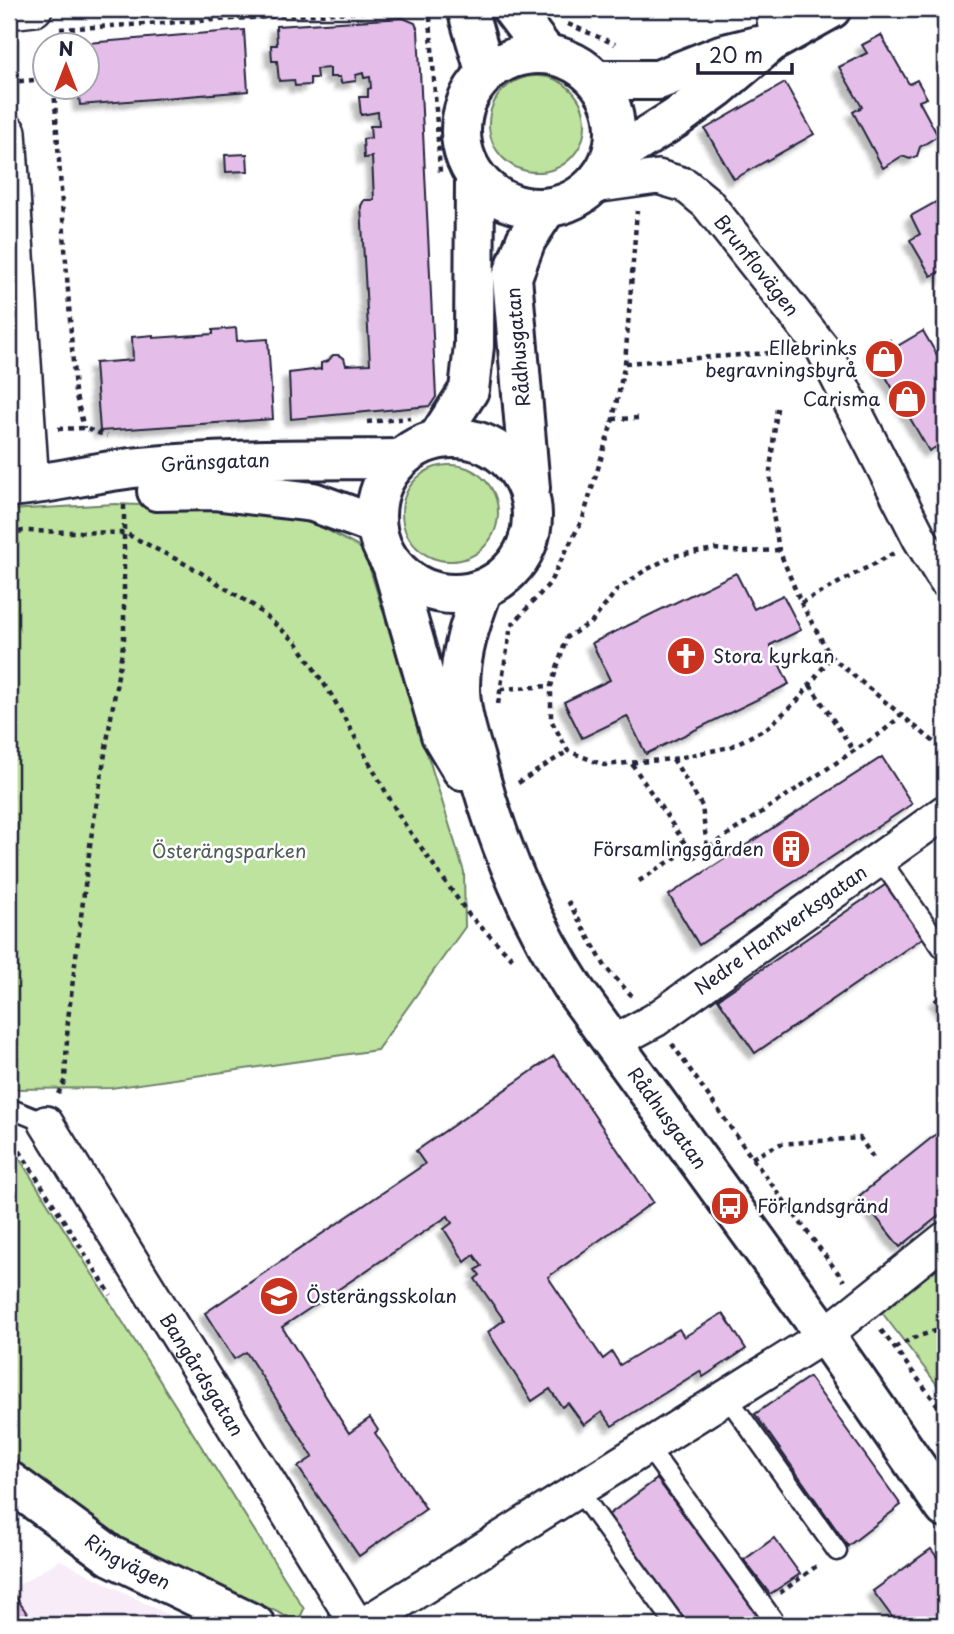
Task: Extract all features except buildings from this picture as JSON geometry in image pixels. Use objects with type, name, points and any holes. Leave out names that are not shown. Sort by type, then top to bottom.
[{"type":"main road","points":[[467,9],[486,74]]},
{"type":"main road","points":[[512,9],[555,38],[565,58],[582,67],[597,80],[608,98],[615,118],[616,139],[602,172]]},
{"type":"main road","points":[[597,80],[658,80],[721,55],[767,26],[831,9]]},
{"type":"main road","points":[[555,38],[524,55],[504,62],[486,74],[471,91],[463,112],[460,135],[465,158],[458,176],[519,207],[546,209],[572,202],[602,172],[717,88],[767,26]]},
{"type":"main road","name":"Rådhusgatan","points":[[428,428],[469,390],[474,346],[458,176]]},
{"type":"main road","name":"Rådhusgatan","points":[[530,493],[512,277],[526,240],[546,209]]},
{"type":"main road","points":[[428,428],[484,443],[504,455],[520,472],[530,493],[533,516],[530,539],[519,560],[503,578],[483,589],[459,594],[434,592],[411,581],[392,564],[382,546],[376,525],[377,501],[385,478],[399,459],[417,446],[428,428]]},
{"type":"main road","name":"Gränsgatan","points":[[20,486],[144,467],[273,460],[399,459]]},
{"type":"main road","name":"Gränsgatan","points":[[20,486],[123,491],[213,490],[313,502],[376,525]]},
{"type":"main road","name":"Rådhusgatan","points":[[392,564],[441,735],[490,816]]},
{"type":"main road","name":"Rådhusgatan","points":[[483,589],[466,636],[460,687],[465,723],[490,816],[523,898],[558,965],[693,1157],[825,1335],[945,1507]]},
{"type":"main road","name":"Ringvägen","points":[[9,1481],[111,1556],[255,1625]]},
{"type":"street","points":[[9,12],[43,19]]},
{"type":"street","points":[[9,132],[28,430],[20,486]]},
{"type":"street","points":[[602,172],[658,177]]},
{"type":"street","name":"Brunflovägen","points":[[658,177],[685,186],[707,203],[823,349],[921,545],[945,580]]},
{"type":"street","name":"Nedre Hantverksgatan","points":[[614,1042],[655,1020],[945,812]]},
{"type":"street","name":"Bangårdsgatan","points":[[46,1123],[357,1625]]},
{"type":"street","points":[[363,1625],[825,1335],[945,1239]]},
{"type":"lane","points":[[880,859],[945,952]]},
{"type":"lane","points":[[9,1108],[46,1123]]},
{"type":"lane","points":[[727,1398],[837,1551]]},
{"type":"lane","points":[[648,1447],[777,1625]]},
{"type":"lane","points":[[578,1490],[676,1625]]},
{"type":"path","points":[[43,19],[405,9]]},
{"type":"path","points":[[430,9],[458,176]]},
{"type":"path","points":[[555,38],[618,46]]},
{"type":"path","points":[[9,82],[32,80]]},
{"type":"path","points":[[55,102],[75,393],[84,428]]},
{"type":"path","points":[[497,712],[511,626],[549,584],[583,518],[613,419],[625,363],[638,204],[658,177]]},
{"type":"path","points":[[625,363],[823,349]]},
{"type":"path","points":[[777,408],[770,471],[779,550],[802,603],[831,657],[945,751]]},
{"type":"path","points":[[613,419],[640,418]]},
{"type":"path","points":[[367,422],[428,428]]},
{"type":"path","points":[[28,430],[84,428],[120,439]]},
{"type":"path","points":[[9,534],[23,531],[125,533],[195,569],[254,606],[297,643],[332,696],[401,819],[469,915]]},
{"type":"path","points":[[46,1123],[65,1080],[68,1019],[91,838],[124,639],[125,533]]},
{"type":"path","points":[[802,603],[921,545]]},
{"type":"path","points":[[779,550],[744,552],[715,549],[673,556],[644,571],[617,590],[592,622],[567,636],[551,686],[551,720],[568,751],[604,765],[673,759],[730,747],[767,728],[798,700],[831,657]]},
{"type":"path","points":[[810,685],[854,751]]},
{"type":"path","points":[[500,689],[551,686]]},
{"type":"path","points":[[632,764],[694,857],[881,733],[903,714]]},
{"type":"path","points":[[512,772],[516,784],[568,751]]},
{"type":"path","points":[[673,759],[702,806],[707,848]]},
{"type":"path","points":[[639,881],[689,849]]},
{"type":"path","points":[[561,890],[606,968],[655,1020],[752,1158],[945,1415]]},
{"type":"path","points":[[752,1158],[780,1144],[860,1138],[874,1159]]},
{"type":"path","points":[[894,1348],[913,1338],[945,1328]]},
{"type":"path","points":[[763,1606],[837,1551]]},
{"type":"shaded area","points":[[60,1560],[188,1625],[9,1625],[9,1591]]},
{"type":"green space","points":[[537,76],[555,80],[571,90],[581,106],[585,124],[581,142],[571,158],[555,168],[537,172],[519,168],[503,158],[493,142],[489,124],[493,106],[503,90],[519,80]]},
{"type":"green space","points":[[450,465],[468,469],[484,479],[494,495],[498,513],[494,531],[484,547],[468,557],[450,561],[432,557],[416,547],[406,531],[402,513],[406,495],[416,479],[432,469]]},
{"type":"green space","name":"Österängsparken","points":[[115,504],[239,509],[316,524],[364,550],[464,872],[465,927],[377,1050],[111,1088],[9,1089],[9,510]]},
{"type":"green space","points":[[9,1142],[304,1609],[298,1622],[122,1538],[9,1456]]},
{"type":"green space","points":[[945,1258],[945,1395],[880,1310]]},
{"type":"place","name":"Ellebrinks begravningsbyrå","points":[[884,359]]},
{"type":"place","name":"Carisma","points":[[907,399]]},
{"type":"place","name":"Stora kyrkan","points":[[686,656]]},
{"type":"place","name":"Församlingsgården","points":[[791,849]]},
{"type":"place","name":"Förlandsgränd","points":[[730,1206]]},
{"type":"place","name":"Österängsskolan","points":[[279,1296]]}]
